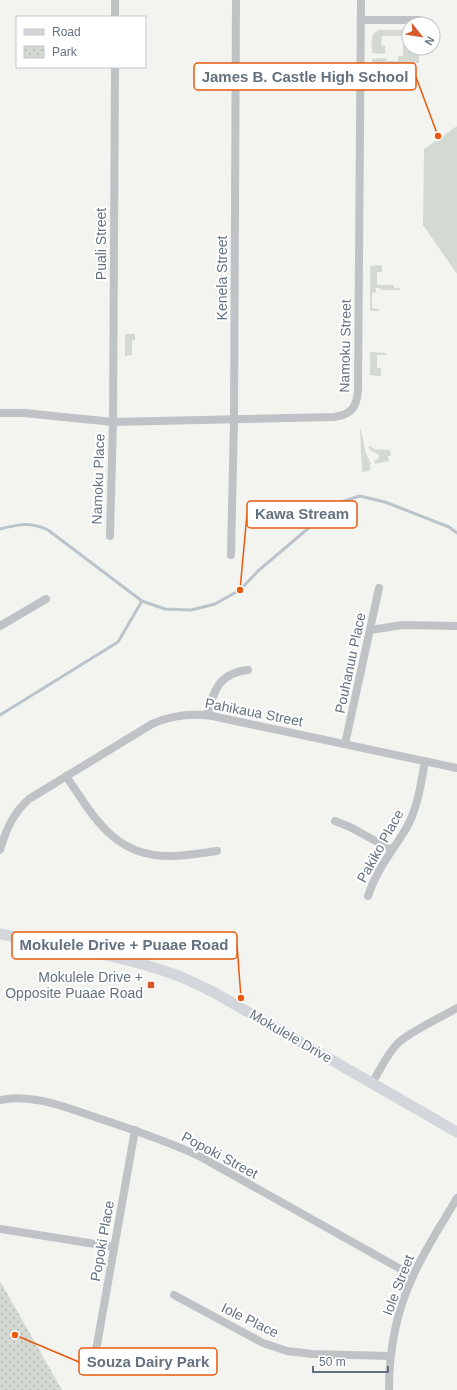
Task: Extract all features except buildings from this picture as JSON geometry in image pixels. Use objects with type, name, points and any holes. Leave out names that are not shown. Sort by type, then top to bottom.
[{"type":"street","points":[[115,0],[115,16]]},
{"type":"street","name":"Kenela Street","points":[[231,555],[234,419],[236,0]]},
{"type":"street","name":"Namoku Street","points":[[0,413],[113,422],[340,416],[350,412],[356,403],[358,390],[361,0]]},
{"type":"street","points":[[361,20],[401,20]]},
{"type":"street","name":"Puali Street","points":[[113,422],[115,68]]},
{"type":"street","name":"Namoku Place","points":[[110,536],[113,422]]},
{"type":"street","name":"Pouhanuu Place","points":[[345,744],[379,588]]},
{"type":"street","points":[[0,626],[46,599]]},
{"type":"street","points":[[370,630],[403,625],[457,626]]},
{"type":"street","points":[[207,715],[213,695],[221,682],[234,673],[248,670]]},
{"type":"street","name":"Pahikaua Street","points":[[0,850],[9,824],[14,815],[29,799],[161,720],[175,716],[190,714],[207,715],[457,768]]},
{"type":"street","name":"Pakiko Place","points":[[368,896],[376,874],[408,826],[415,808],[425,761]]},
{"type":"street","points":[[66,776],[103,828],[130,848],[160,856],[217,851]]},
{"type":"street","points":[[335,821],[350,826],[392,850]]},
{"type":"street","name":"Mokulele Drive","points":[[0,934],[100,954],[180,976],[215,993],[457,1132]]},
{"type":"street","points":[[372,1082],[392,1049],[398,1043],[410,1034],[457,1008]]},
{"type":"street","name":"Popoki Street","points":[[0,1100],[28,1098],[48,1102],[159,1138],[202,1157],[413,1276]]},
{"type":"street","name":"Popoki Place","points":[[95,1356],[135,1130]]},
{"type":"street","name":"Iole Street","points":[[389,1390],[391,1356],[399,1315],[413,1276],[457,1198]]},
{"type":"street","points":[[1,1229],[114,1247]]},
{"type":"street","name":"Iole Place","points":[[174,1295],[251,1338],[275,1348],[313,1354],[391,1356]]},
{"type":"green space","points":[[379,30],[401,30],[401,36],[382,36],[381,45],[385,46],[385,54],[372,53],[372,37]]},
{"type":"green space","points":[[398,56],[419,56],[419,63],[372,63],[372,59],[387,58],[387,61],[398,61]]},
{"type":"green space","points":[[457,126],[457,274],[423,225],[424,149]]},
{"type":"green space","points":[[382,265],[382,272],[377,272],[377,285],[394,285],[394,288],[400,288],[400,290],[381,290],[380,288],[376,288],[376,292],[372,293],[372,308],[379,309],[379,311],[370,311],[370,266]]},
{"type":"green space","points":[[125,334],[135,334],[135,340],[132,341],[132,355],[125,356]]},
{"type":"green space","points":[[370,352],[386,353],[386,355],[377,355],[377,368],[381,368],[381,376],[370,375]]},
{"type":"green space","points":[[360,428],[365,451],[371,464],[371,469],[369,471],[362,472]]},
{"type":"green space","points":[[370,446],[374,449],[390,450],[391,456],[388,456],[389,461],[375,464],[374,461],[379,458],[379,455],[370,450],[368,447]]},
{"type":"green space","points":[[0,1281],[62,1390],[0,1390]]},
{"type":"waterway","points":[[0,715],[118,642],[142,601],[165,609],[191,610],[215,604],[240,590],[258,571],[338,503],[360,496],[385,502],[449,527],[457,533]]},
{"type":"waterway","points":[[0,529],[13,526],[30,525],[42,527],[48,530],[142,601]]},
{"type":"place","name":"James B. Castle High School","points":[[438,136]]},
{"type":"place","name":"Kawa Stream","points":[[240,590]]},
{"type":"place","name":"Mokulele Drive + Opposite Puaae Road","points":[[151,985]]},
{"type":"place","name":"Mokulele Drive + Puaae Road","points":[[241,998]]},
{"type":"place","name":"Souza Dairy Park","points":[[15,1335]]}]
